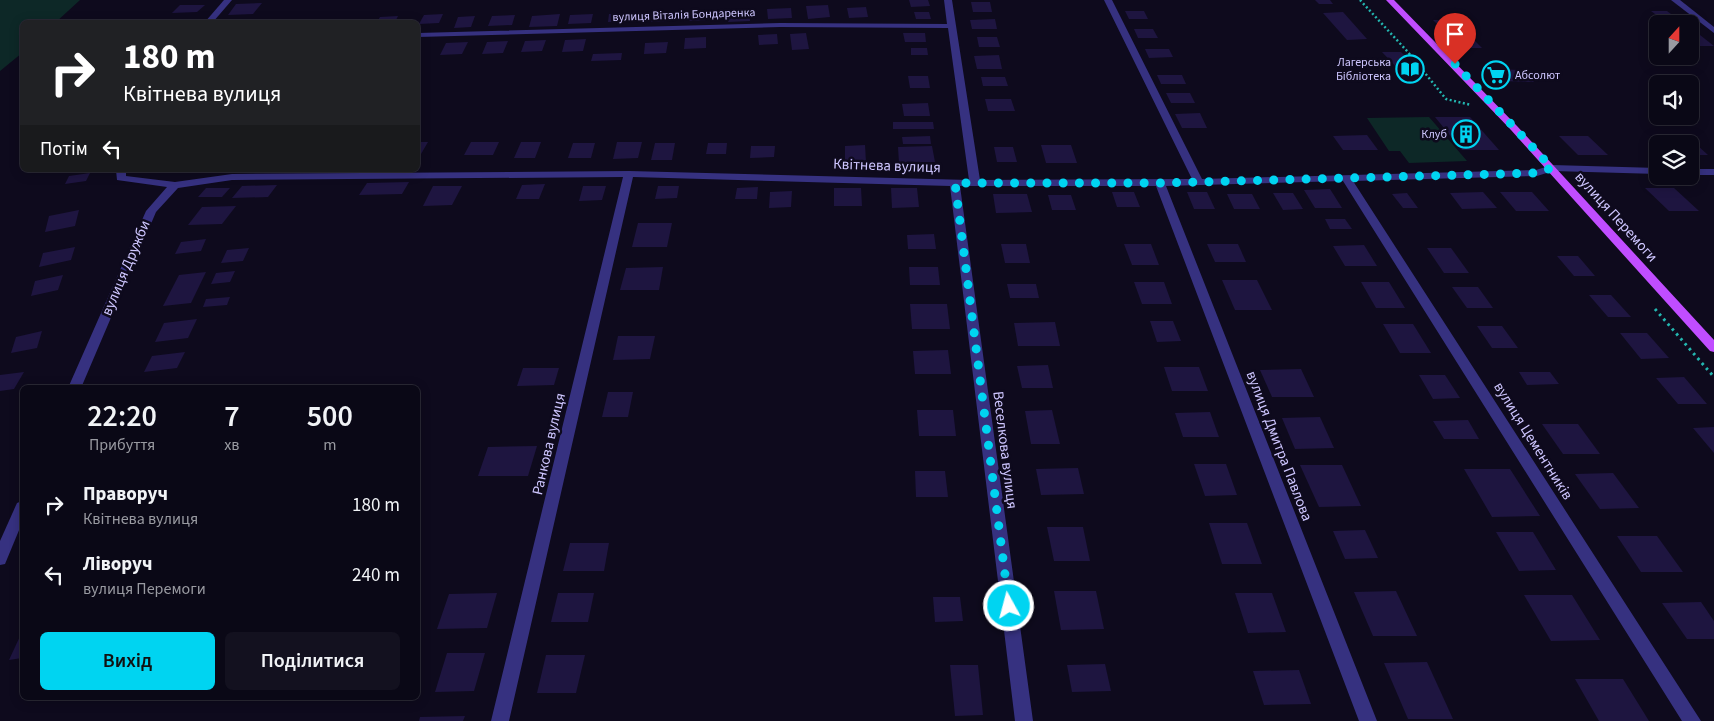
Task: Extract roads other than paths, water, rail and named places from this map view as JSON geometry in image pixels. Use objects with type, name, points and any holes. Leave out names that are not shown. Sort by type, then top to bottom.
[{"type":"main road","name":"вулиця Перемоги","points":[[1390,0],[1455,64],[1552,168],[1714,348]]},
{"type":"street","points":[[211,20],[228,0]]},
{"type":"street","points":[[948,0],[976,183]]},
{"type":"street","points":[[1108,0],[1199,182]]},
{"type":"street","points":[[1675,0],[1714,31]]},
{"type":"street","name":"вулиця Віталія Бондаренка","points":[[420,35],[780,25],[951,26]]},
{"type":"street","name":"Квітнева вулиця","points":[[175,185],[232,177],[629,174],[955,183],[1160,183],[1536,173],[1552,168],[1649,171]]},
{"type":"street","points":[[121,172],[121,178],[175,185]]},
{"type":"street","points":[[1699,172],[1714,172]]},
{"type":"street","name":"Ранкова вулиця","points":[[500,721],[629,174]]},
{"type":"street","name":"вулиця Цементників","points":[[1346,178],[1692,721]]},
{"type":"street","name":"Веселкова вулиця","points":[[955,183],[1024,721]]},
{"type":"street","name":"вулиця Дмитра Павлова","points":[[1160,183],[1368,721]]},
{"type":"street","name":"вулиця Дружби","points":[[75,385],[151,211],[175,185]]},
{"type":"street","points":[[0,559],[20,512]]},
{"type":"place","name":"Лагерська Бібліотека","points":[[1410,69]]},
{"type":"place","name":"Абсолют","points":[[1496,75]]},
{"type":"place","name":"Клуб","points":[[1466,134]]}]
